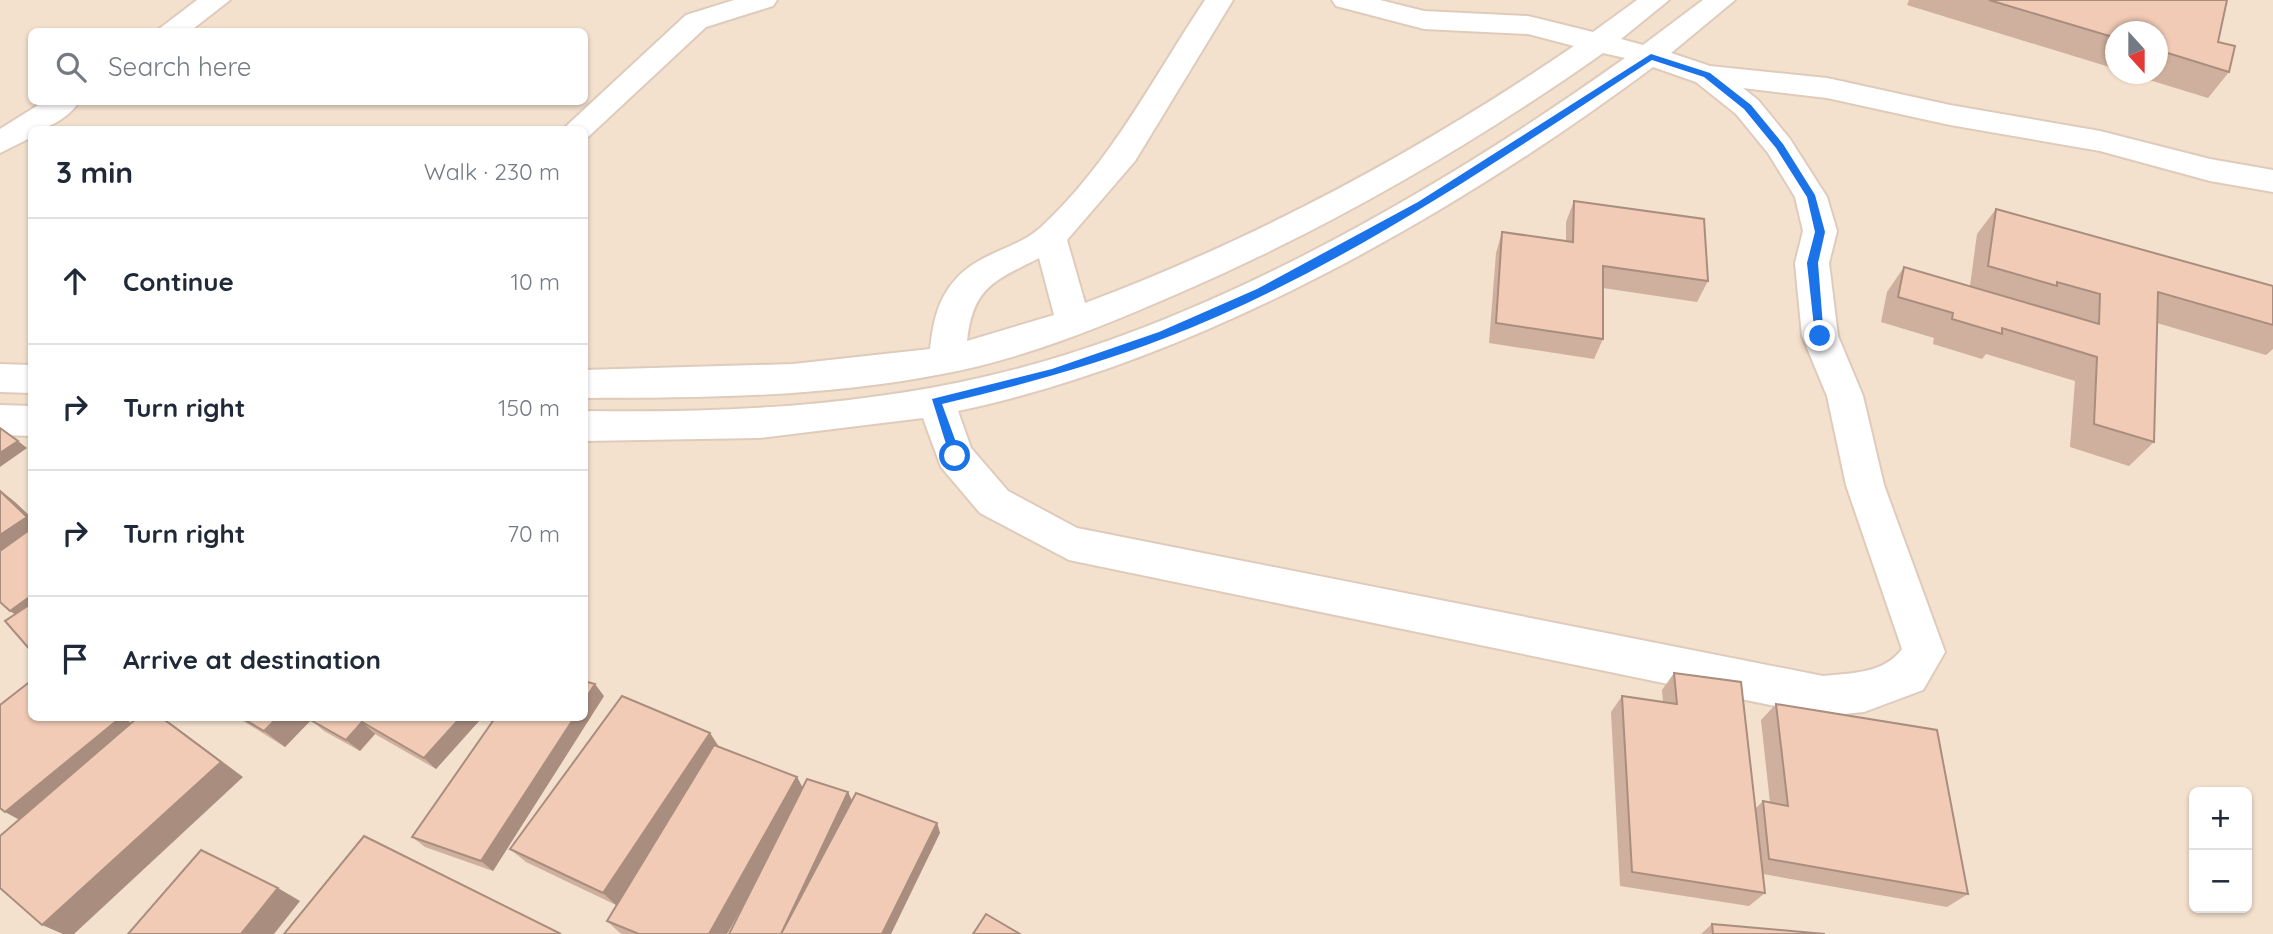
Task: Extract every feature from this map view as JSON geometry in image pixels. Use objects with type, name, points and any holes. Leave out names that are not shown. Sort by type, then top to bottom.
[{"type":"street","points":[[175,28],[216,0]]},
{"type":"street","points":[[581,126],[696,21],[763,0]]},
{"type":"street","points":[[947,358],[952,315],[965,291],[983,272],[1050,237],[1125,154],[1177,64],[1219,0]]},
{"type":"street","points":[[1346,0],[1424,20],[1528,25],[1597,45],[1651,56],[1707,75],[1826,88],[1950,115],[2101,141],[2210,170],[2273,181]]},
{"type":"street","points":[[1502,0],[1528,25]]},
{"type":"street","points":[[588,384],[832,374],[919,365],[1022,339],[1073,321],[1227,260],[1315,214],[1504,108],[1597,45],[1655,0]]},
{"type":"street","points":[[588,426],[733,425],[835,417],[936,402],[1053,373],[1163,334],[1260,292],[1422,205],[1651,56],[1721,0]]},
{"type":"street","points":[[936,402],[955,456],[994,502],[1069,543],[1823,696],[1864,692],[1908,676],[1924,652],[1865,485],[1845,396],[1820,336],[1812,263],[1820,232],[1811,197],[1779,146],[1747,107],[1707,75]]},
{"type":"street","points":[[0,143],[59,105]]},
{"type":"street","points":[[1050,237],[1073,321]]},
{"type":"street","points":[[0,378],[28,379]]},
{"type":"street","points":[[0,420],[28,421]]},
{"type":"shaded area","points":[[0,0],[2273,0],[2273,934],[0,934]]},
{"type":"building","points":[[1989,0],[2227,0],[2218,42],[2235,46],[2229,72],[2168,53],[2168,21],[2105,21],[2105,35]]},
{"type":"building","points":[[1574,201],[1704,219],[1708,281],[1603,266],[1603,339],[1496,323],[1502,232],[1573,242]]},
{"type":"building","points":[[1996,209],[2273,286],[2273,325],[2158,292],[2154,442],[2094,424],[2097,357],[2002,328],[2002,334],[1952,319],[1953,313],[1898,297],[1904,267],[2099,324],[2100,294],[2057,282],[2057,286],[1988,266]]},
{"type":"building","points":[[0,428],[18,441],[0,453]]},
{"type":"building","points":[[0,491],[27,517],[0,535]]},
{"type":"building","points":[[28,531],[28,598],[10,611],[0,602],[0,551]]},
{"type":"building","points":[[28,606],[28,647],[5,621]]},
{"type":"building","points":[[1674,673],[1741,682],[1765,893],[1632,872],[1622,696],[1677,704]]},
{"type":"building","points":[[588,682],[595,684],[588,695]]},
{"type":"building","points":[[28,683],[28,721],[116,721],[5,812],[0,808],[0,705]]},
{"type":"building","points":[[622,696],[710,733],[603,893],[510,849]]},
{"type":"building","points":[[1776,704],[1937,730],[1968,894],[1769,859],[1763,801],[1788,806]]},
{"type":"building","points":[[134,721],[166,721],[221,762],[42,925],[0,888],[0,836]]},
{"type":"building","points":[[247,721],[274,721],[264,731]]},
{"type":"building","points":[[313,721],[457,721],[424,758],[362,722],[346,740]]},
{"type":"building","points":[[493,721],[572,721],[481,861],[412,837]]},
{"type":"building","points":[[714,745],[797,777],[709,934],[639,934],[607,921]]},
{"type":"building","points":[[807,779],[848,792],[781,934],[729,934]]},
{"type":"building","points":[[856,793],[937,823],[882,934],[781,934]]},
{"type":"building","points":[[364,836],[561,934],[284,934]]},
{"type":"building","points":[[201,850],[278,888],[241,934],[128,934]]},
{"type":"building","points":[[986,914],[1020,934],[973,934]]},
{"type":"building","points":[[1712,924],[1825,934],[1713,934]]},
{"type":"route","points":[[955,456],[936,402],[1053,373],[1163,334],[1260,292],[1422,205],[1542,130],[1651,56],[1707,75],[1747,107],[1779,146],[1811,197],[1820,232],[1812,263],[1820,336]]}]
